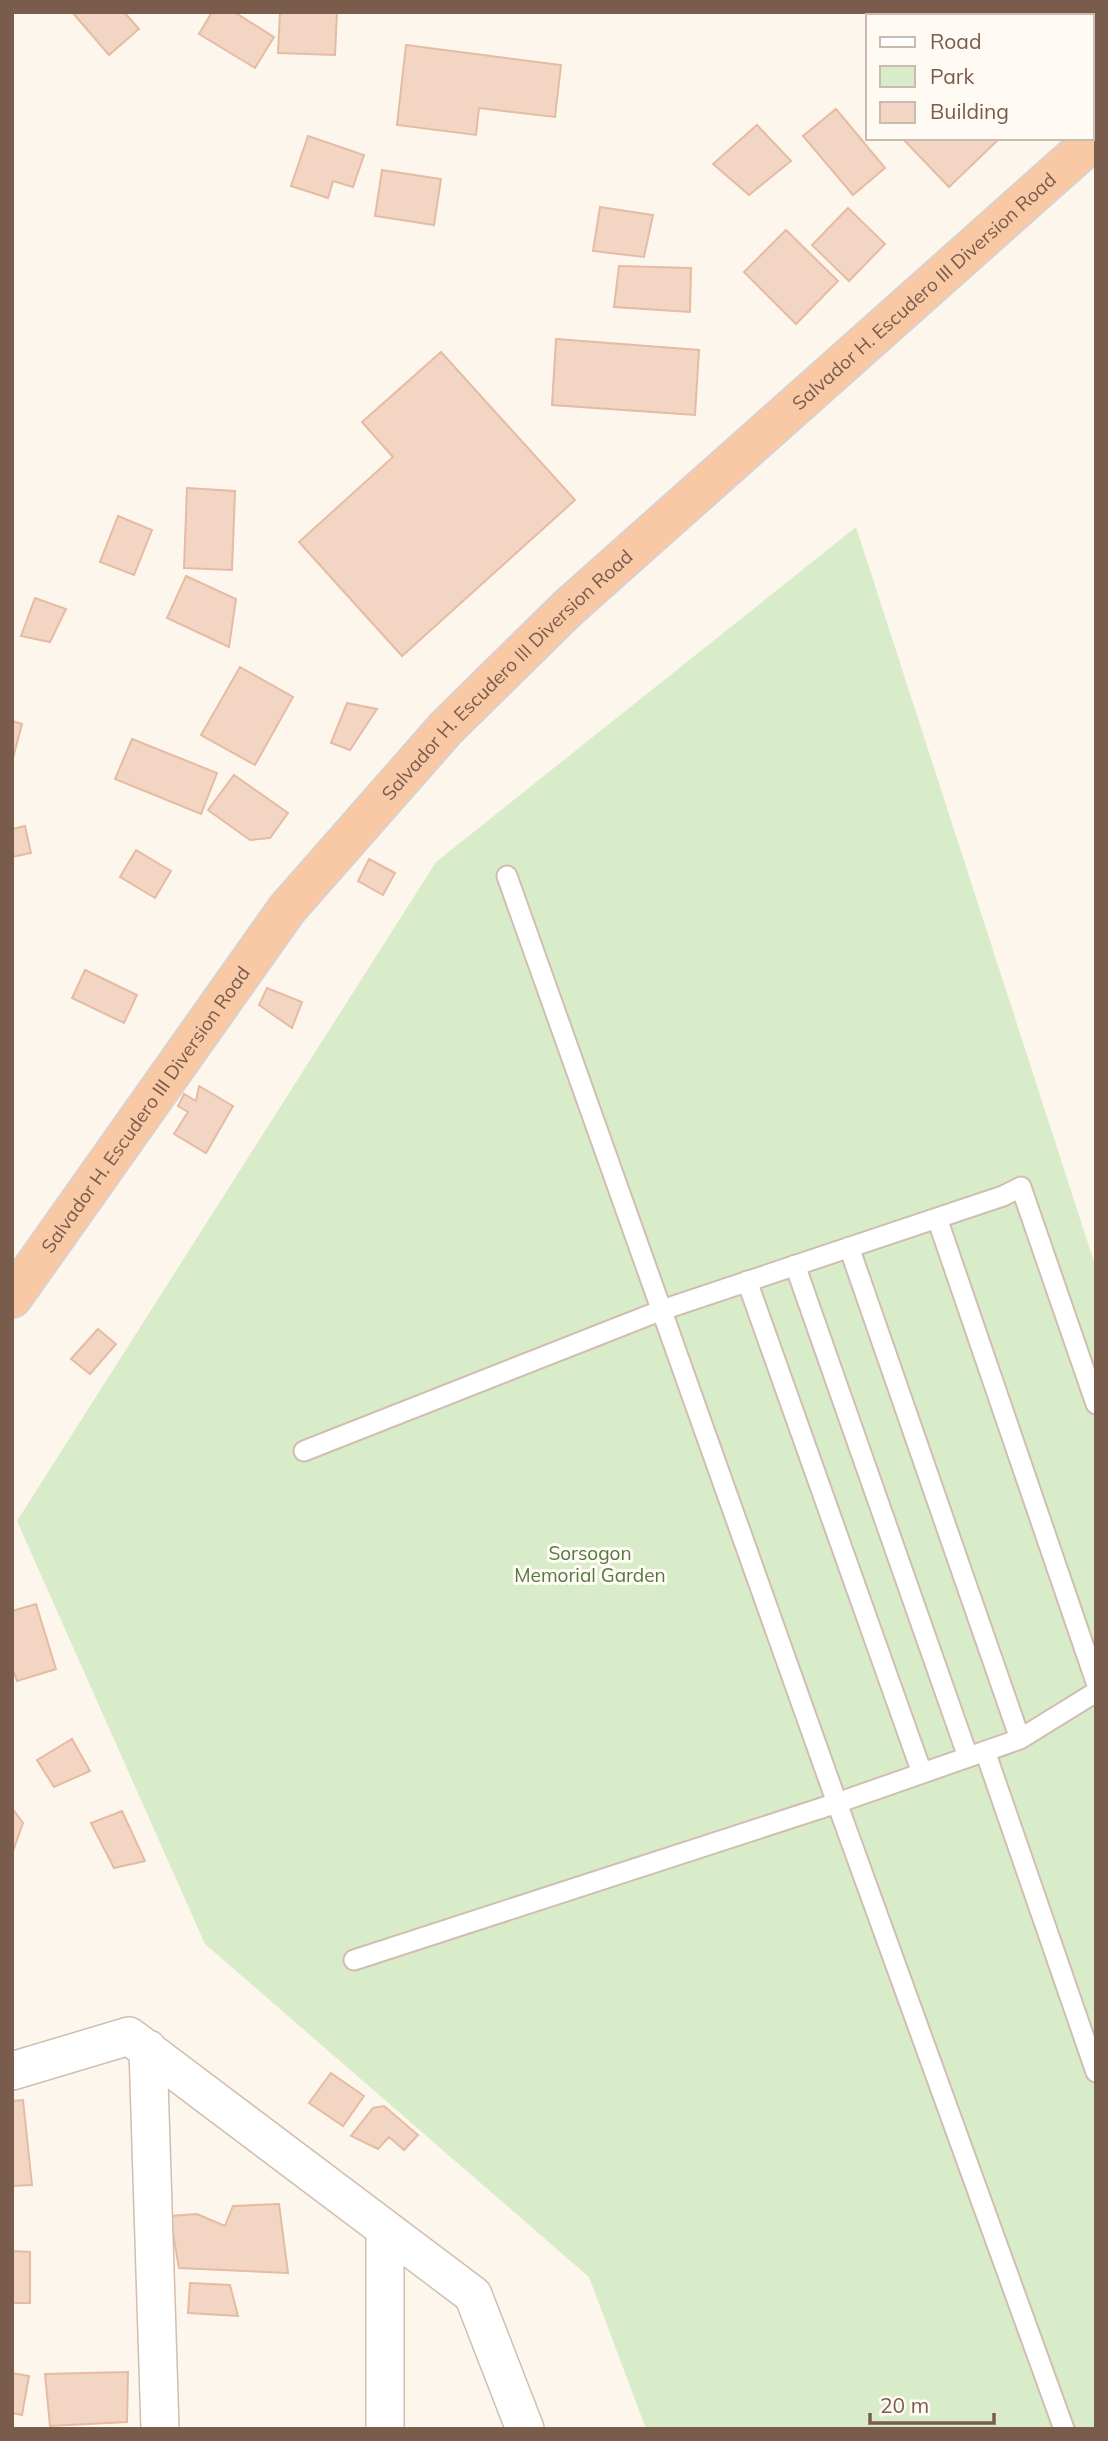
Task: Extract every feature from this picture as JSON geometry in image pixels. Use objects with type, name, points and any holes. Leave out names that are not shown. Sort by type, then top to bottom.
[{"type":"highway","name":"Salvador H. Escudero III Diversion Road","points":[[12,1298],[287,909],[446,728],[568,608],[1094,140]]},
{"type":"street","points":[[12,2071],[129,2036],[148,2049],[473,2295],[525,2429]]},
{"type":"street","points":[[148,2049],[160,2429]]},
{"type":"street","points":[[385,2229],[385,2429]]},
{"type":"lane","points":[[507,876],[837,1803],[1064,2429]]},
{"type":"lane","points":[[304,1451],[662,1310],[937,1218],[1021,1187],[1096,1404]]},
{"type":"lane","points":[[937,1218],[1096,1682]]},
{"type":"lane","points":[[849,1247],[1020,1739]]},
{"type":"lane","points":[[795,1265],[1096,2072]]},
{"type":"lane","points":[[747,1281],[922,1773]]},
{"type":"lane","points":[[354,1960],[837,1803],[1020,1739],[1096,1692]]},
{"type":"green space","name":"Sorsogon Memorial Garden","points":[[856,527],[1096,1268],[1096,2429],[646,2429],[589,2277],[205,1944],[17,1521],[436,862]]},
{"type":"building","points":[[72,12],[124,12],[139,29],[109,55]]},
{"type":"building","points":[[212,12],[234,12],[274,37],[255,68],[199,34]]},
{"type":"building","points":[[280,12],[337,12],[335,55],[278,53]]},
{"type":"building","points":[[985,12],[1094,14],[986,14]]},
{"type":"building","points":[[1094,14],[1096,16],[1094,61]]},
{"type":"building","points":[[406,45],[561,65],[555,117],[479,108],[476,135],[397,125]]},
{"type":"building","points":[[836,109],[885,168],[853,195],[803,136]]},
{"type":"building","points":[[757,125],[791,161],[749,195],[713,164]]},
{"type":"building","points":[[308,136],[364,155],[353,187],[333,181],[328,198],[291,186]]},
{"type":"building","points":[[904,140],[998,140],[949,187]]},
{"type":"building","points":[[382,170],[441,179],[434,225],[375,216]]},
{"type":"building","points":[[600,207],[653,215],[644,257],[593,251]]},
{"type":"building","points":[[848,208],[885,244],[849,281],[812,245]]},
{"type":"building","points":[[786,230],[838,281],[796,324],[744,272]]},
{"type":"building","points":[[619,266],[691,268],[690,312],[614,307]]},
{"type":"building","points":[[556,339],[699,350],[695,415],[552,405]]},
{"type":"building","points":[[441,352],[575,500],[402,656],[299,542],[393,457],[362,422]]},
{"type":"building","points":[[187,488],[235,491],[232,570],[184,568]]},
{"type":"building","points":[[118,516],[152,530],[134,575],[100,562]]},
{"type":"building","points":[[186,576],[236,599],[229,647],[167,618]]},
{"type":"building","points":[[35,598],[66,609],[50,642],[21,636]]},
{"type":"building","points":[[240,667],[293,697],[255,765],[201,735]]},
{"type":"building","points":[[347,703],[377,709],[350,750],[331,743]]},
{"type":"building","points":[[12,721],[22,724],[13,758],[12,758]]},
{"type":"building","points":[[132,739],[217,773],[201,814],[115,779]]},
{"type":"building","points":[[234,775],[288,813],[270,838],[250,840],[208,810]]},
{"type":"building","points":[[25,826],[31,853],[12,857],[12,829]]},
{"type":"building","points":[[136,850],[171,871],[155,898],[120,877]]},
{"type":"building","points":[[369,859],[395,873],[383,895],[358,881]]},
{"type":"building","points":[[85,970],[137,995],[124,1023],[72,998]]},
{"type":"building","points":[[267,988],[302,1002],[292,1028],[259,1005]]},
{"type":"building","points":[[199,1086],[233,1106],[206,1153],[174,1134],[188,1112],[178,1106],[184,1094],[196,1101]]},
{"type":"building","points":[[98,1329],[116,1344],[90,1374],[71,1359]]},
{"type":"building","points":[[36,1604],[56,1669],[17,1681],[12,1667],[12,1611]]},
{"type":"building","points":[[72,1739],[90,1771],[54,1787],[37,1760]]},
{"type":"building","points":[[12,1808],[23,1823],[12,1854]]},
{"type":"building","points":[[122,1811],[145,1861],[114,1868],[91,1823]]},
{"type":"building","points":[[331,2073],[364,2096],[343,2126],[309,2103]]},
{"type":"building","points":[[23,2100],[32,2185],[12,2186],[12,2101]]},
{"type":"building","points":[[384,2106],[418,2135],[404,2150],[389,2137],[378,2149],[351,2136],[373,2108]]},
{"type":"building","points":[[279,2204],[288,2273],[179,2268],[170,2216],[197,2214],[225,2226],[233,2206]]},
{"type":"building","points":[[12,2251],[30,2252],[30,2303],[12,2303]]},
{"type":"building","points":[[190,2283],[230,2285],[238,2316],[188,2313]]},
{"type":"building","points":[[128,2372],[127,2422],[50,2426],[45,2374]]},
{"type":"building","points":[[12,2373],[29,2376],[22,2415],[12,2413]]}]
